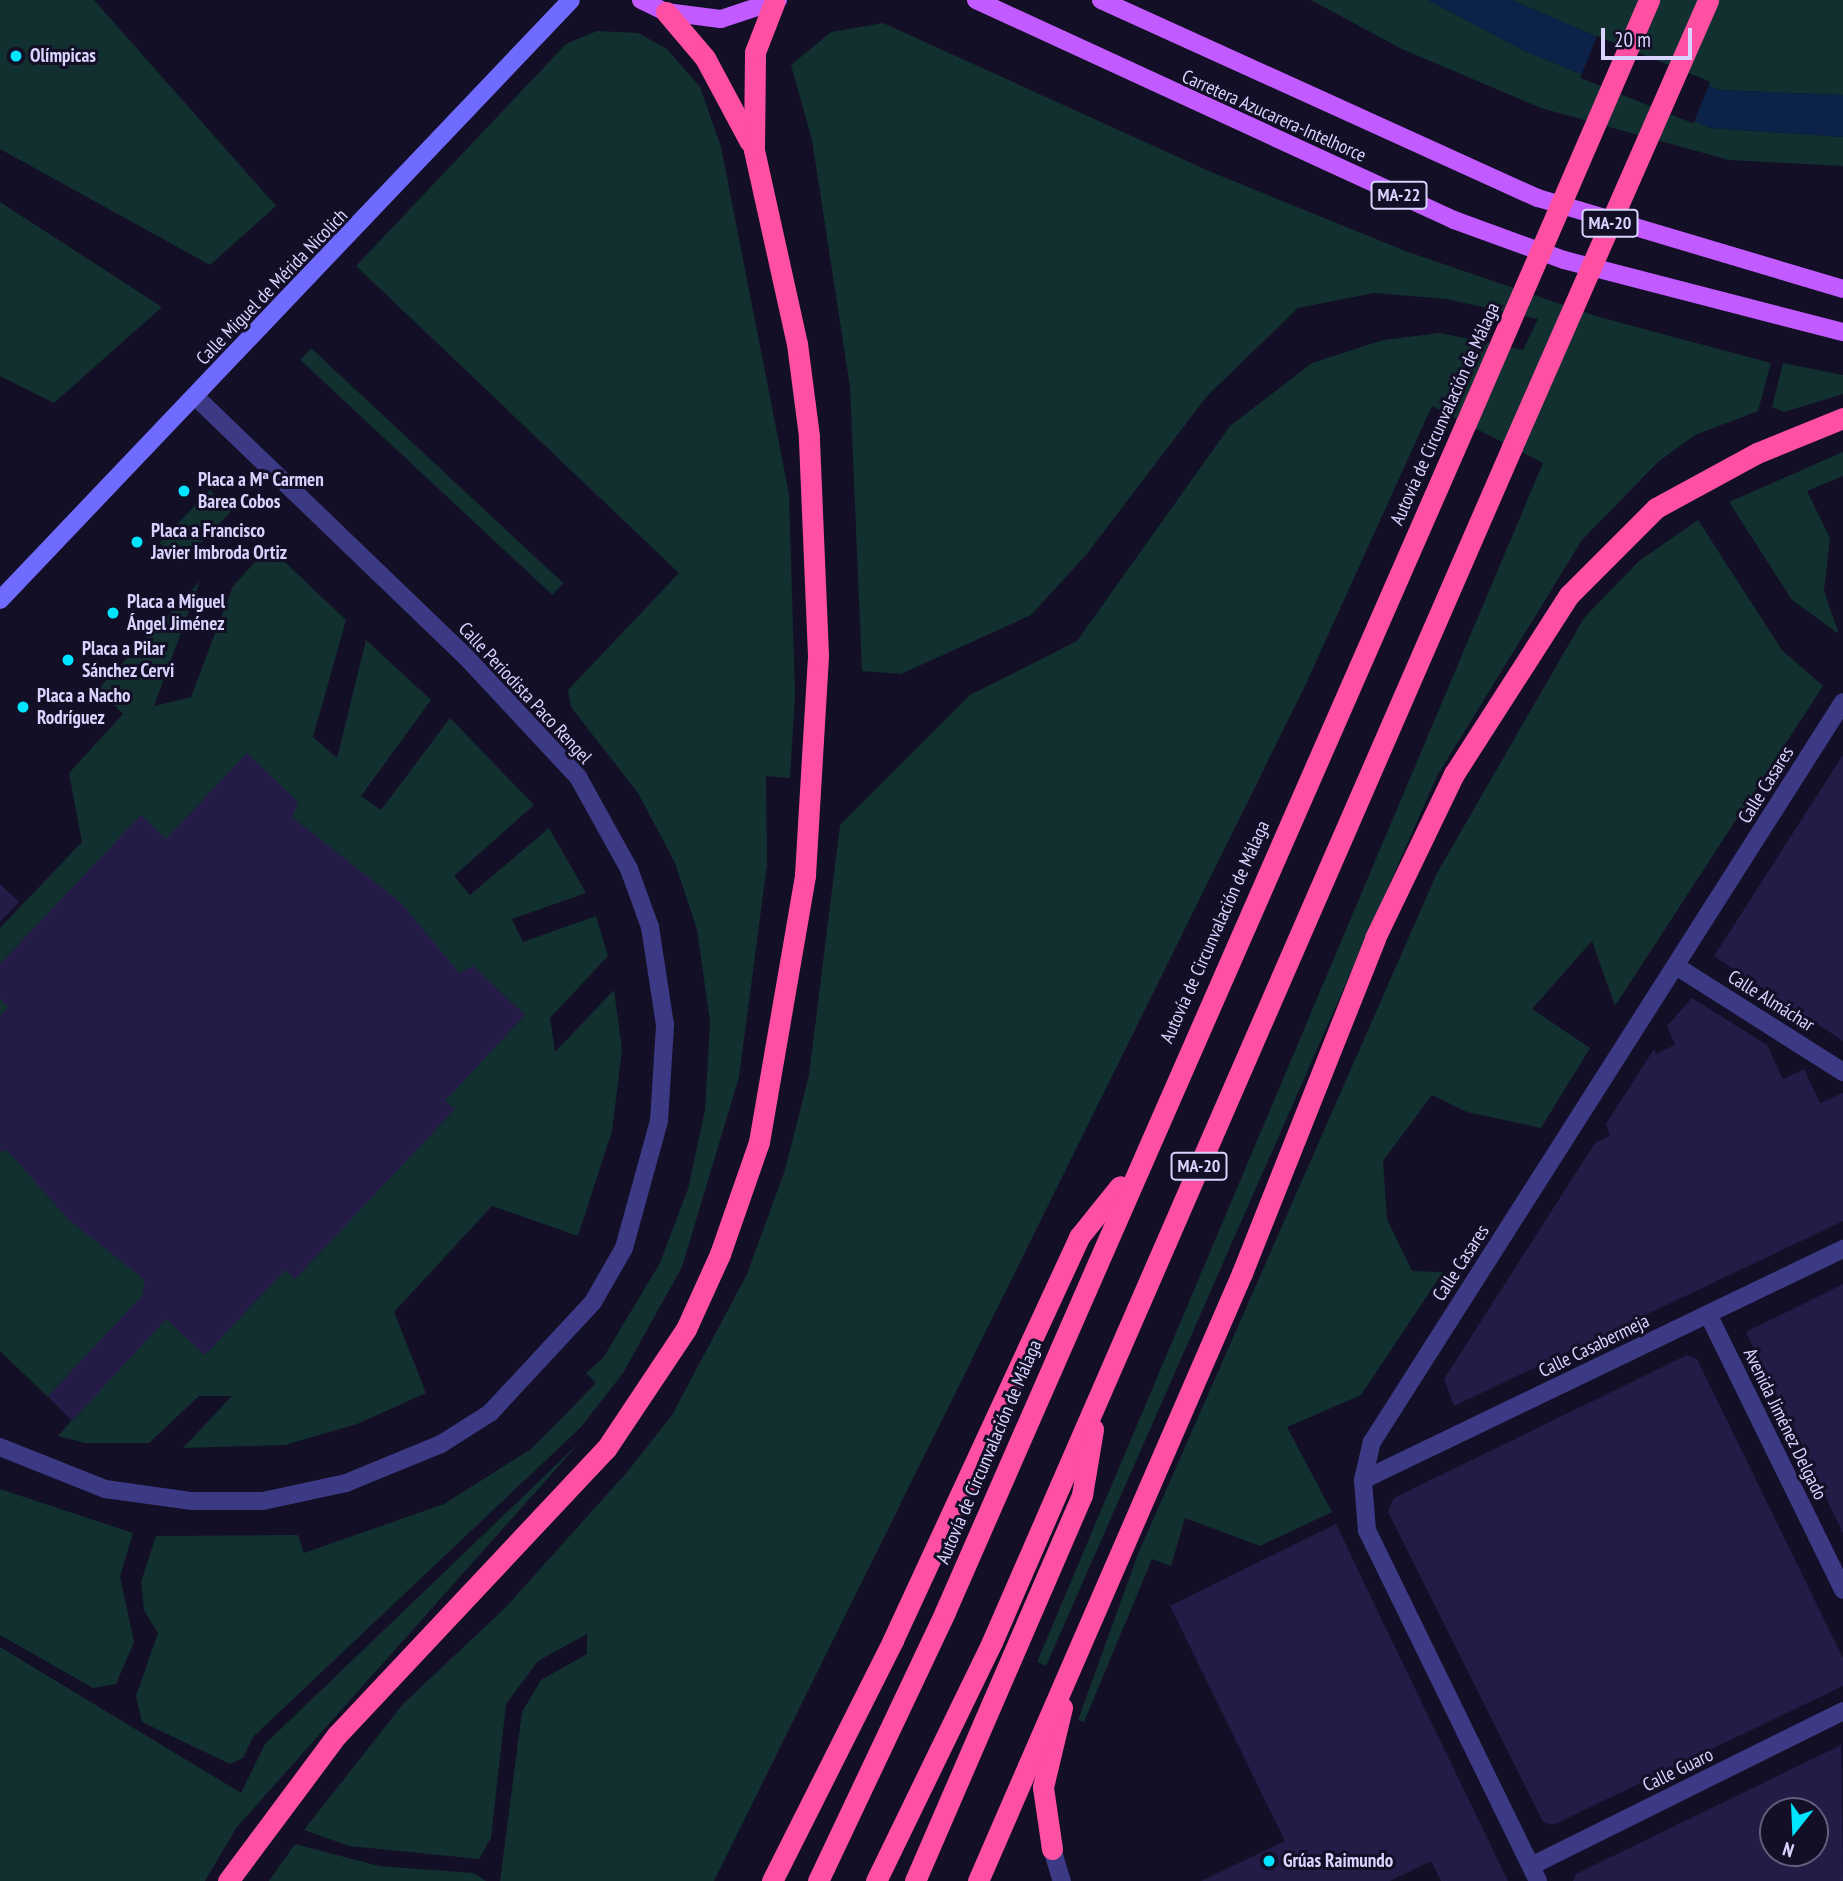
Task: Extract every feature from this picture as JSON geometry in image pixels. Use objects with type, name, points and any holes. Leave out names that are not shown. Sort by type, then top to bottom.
[{"type":"highway","name":"Autovía de Circunvalación de Málaga","points":[[818,1881],[945,1612],[1138,1162],[1466,424],[1649,0]]},
{"type":"highway","name":"MA-20","points":[[876,1881],[992,1642],[1708,0]]},
{"type":"highway","points":[[232,1878],[337,1735],[606,1450],[685,1329],[720,1254],[759,1142],[805,875],[818,655],[809,436],[797,344],[754,150],[755,52],[776,1]]},
{"type":"highway","points":[[666,12],[705,58],[754,150]]},
{"type":"highway","points":[[978,1881],[1075,1650],[1242,1273],[1375,937],[1454,774],[1569,595],[1656,508],[1757,453],[1843,418]]},
{"type":"highway","points":[[772,1881],[893,1640],[1079,1237],[1138,1162]]},
{"type":"highway","points":[[915,1881],[1083,1495],[1099,1396]]},
{"type":"highway","points":[[1052,1849],[1043,1787],[1075,1650]]},
{"type":"main road","points":[[641,0],[666,12],[721,19],[776,1]]},
{"type":"main road","name":"Carretera Azucarera-Intelhorce","points":[[976,0],[1454,219],[1564,260],[1843,332]]},
{"type":"main road","name":"Carretera Azucarera-Intelhorce","points":[[1101,0],[1538,198],[1843,289]]},
{"type":"street","name":"Calle Miguel de Mérida Nicolich","points":[[0,600],[571,0]]},
{"type":"street","name":"Calle Periodista Paco Rengel","points":[[0,1447],[105,1489],[192,1501],[263,1501],[346,1483],[441,1444],[490,1413],[593,1301],[624,1248],[659,1121],[665,1025],[650,927],[629,869],[578,777],[466,657],[196,397]]},
{"type":"street","name":"Calle Casares","points":[[1535,1873],[1367,1531],[1363,1480],[1372,1442],[1843,702]]},
{"type":"street","name":"Calle Almáchar","points":[[1676,966],[1843,1072]]},
{"type":"street","name":"Calle Casabermeja","points":[[1363,1480],[1843,1249]]},
{"type":"street","name":"Avenida Jiménez Delgado","points":[[1708,1314],[1843,1590]]},
{"type":"street","name":"Calle Guaro","points":[[1535,1873],[1843,1711]]},
{"type":"street","points":[[1052,1849],[1062,1881]]},
{"type":"green space","points":[[0,0],[94,0],[276,206],[210,265],[0,149]]},
{"type":"green space","points":[[1311,0],[1428,0],[1523,50],[1711,128],[1843,137],[1843,166],[1729,160],[1541,108],[1402,49]]},
{"type":"green space","points":[[1512,0],[1843,0],[1843,95],[1719,90]]},
{"type":"green space","points":[[883,23],[1211,172],[1408,252],[1599,317],[1771,363],[1758,411],[1695,435],[1658,462],[1582,540],[1437,776],[1046,1666],[1037,1662],[1543,463],[1432,406],[1304,688],[714,1881],[500,1881],[522,1712],[541,1680],[587,1654],[587,1634],[538,1661],[506,1704],[491,1838],[479,1859],[349,1846],[304,1830],[403,1704],[505,1608],[628,1471],[672,1415],[747,1274],[785,1170],[809,1075],[840,825],[970,695],[1077,641],[1230,426],[1312,363],[1383,340],[1440,333],[1523,350],[1538,319],[1446,299],[1374,293],[1298,308],[1207,396],[1086,555],[1031,615],[901,674],[862,671],[850,387],[812,140],[791,65],[831,32]]},
{"type":"green space","points":[[597,31],[638,33],[667,49],[700,87],[721,147],[789,494],[795,695],[790,778],[766,776],[767,865],[739,1077],[682,1267],[623,1373],[581,1427],[253,1737],[243,1758],[230,1764],[142,1722],[136,1696],[158,1633],[144,1610],[141,1582],[156,1536],[298,1535],[304,1553],[444,1504],[531,1449],[596,1383],[586,1373],[603,1358],[660,1263],[688,1189],[705,1110],[710,1022],[697,929],[675,863],[638,793],[571,707],[568,690],[679,573],[356,266],[566,44]]},
{"type":"green space","points":[[0,202],[162,307],[54,403],[0,376]]},
{"type":"green space","points":[[311,348],[563,583],[552,595],[300,360]]},
{"type":"green space","points":[[1783,363],[1843,375],[1843,394],[1784,412],[1772,407]]},
{"type":"green space","points":[[1843,452],[1843,476],[1807,491],[1830,538],[1824,591],[1839,634],[1792,600],[1729,502]]},
{"type":"green space","points":[[210,490],[232,511],[181,563],[159,543]]},
{"type":"green space","points":[[1698,520],[1782,650],[1823,686],[1615,1006],[1592,941],[1532,1009],[1590,1048],[1541,1128],[1467,1112],[1432,1095],[1383,1161],[1387,1219],[1412,1271],[1443,1272],[1361,1395],[1287,1427],[1332,1512],[1260,1546],[1185,1518],[1171,1566],[1152,1559],[1084,1722],[1078,1720],[1138,1554],[1437,873],[1584,618],[1639,561]]},
{"type":"green space","points":[[269,547],[346,620],[313,737],[337,758],[366,640],[431,700],[361,796],[381,810],[450,718],[534,805],[454,876],[470,895],[549,828],[586,893],[512,919],[523,942],[596,916],[608,956],[550,1018],[555,1052],[614,990],[622,1049],[612,1131],[578,1236],[492,1206],[394,1312],[426,1393],[357,1424],[285,1445],[183,1448],[232,1396],[199,1396],[149,1443],[85,1443],[58,1436],[72,1420],[0,1351],[0,928],[82,842],[69,773],[123,714],[98,689],[200,581],[154,706],[191,697],[233,586]]},
{"type":"green space","points":[[581,1441],[237,1827],[205,1881],[0,1881],[0,1647],[241,1793],[265,1744]]},
{"type":"green space","points":[[0,1489],[133,1533],[120,1577],[134,1642],[116,1684],[93,1688],[0,1635]]},
{"type":"green space","points":[[295,1844],[379,1866],[473,1873],[486,1881],[269,1881]]},
{"type":"water","points":[[1428,0],[1512,0],[1719,90],[1843,95],[1843,137],[1711,128],[1523,50]]},
{"type":"pier","points":[[1597,36],[1710,82],[1693,123],[1580,78]]},
{"type":"building","points":[[247,753],[298,802],[292,817],[401,903],[459,973],[473,966],[525,1015],[445,1101],[455,1109],[295,1279],[285,1270],[205,1355],[166,1319],[72,1421],[48,1396],[142,1296],[145,1280],[68,1219],[7,1150],[0,1152],[0,1016],[8,1007],[0,999],[0,964],[141,815],[166,839]]},
{"type":"building","points":[[1843,755],[1843,1041],[1714,956]]},
{"type":"building","points":[[0,884],[19,902],[0,922]]},
{"type":"building","points":[[1692,998],[1767,1045],[1783,1079],[1804,1069],[1820,1103],[1843,1093],[1843,1221],[1454,1406],[1444,1379],[1595,1143],[1610,1136],[1606,1124],[1654,1049],[1656,1054],[1675,1045],[1667,1026]]},
{"type":"building","points":[[1843,1284],[1843,1533],[1746,1332]]},
{"type":"building","points":[[1687,1355],[1697,1359],[1843,1658],[1843,1686],[1553,1825],[1543,1822],[1388,1512],[1394,1498]]},
{"type":"building","points":[[1336,1524],[1508,1881],[1441,1881],[1431,1861],[1390,1881],[1201,1881],[1285,1841],[1170,1606]]},
{"type":"building","points":[[1841,1745],[1843,1881],[1573,1881],[1576,1874]]},
{"type":"place","name":"Olímpicas","points":[[16,56]]},
{"type":"place","name":"Placa a Mª Carmen Barea Cobos","points":[[184,491]]},
{"type":"place","name":"Placa a Francisco Javier Imbroda Ortiz","points":[[137,542]]},
{"type":"place","name":"Placa a Miguel Ángel Jiménez","points":[[113,613]]},
{"type":"place","name":"Placa a Pilar Sánchez Cervi","points":[[68,660]]},
{"type":"place","name":"Placa a Nacho Rodríguez","points":[[23,707]]},
{"type":"place","name":"Grúas Raimundo","points":[[1269,1861]]}]
